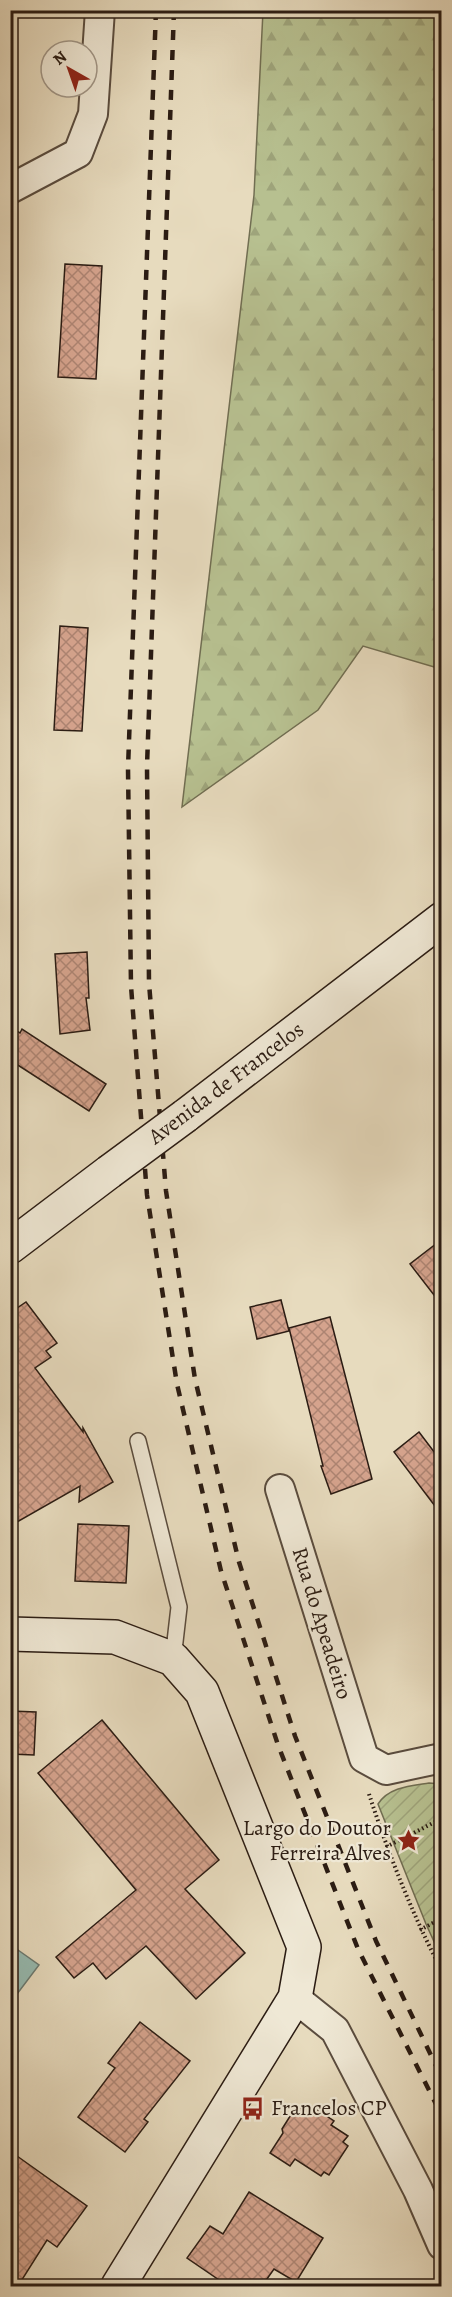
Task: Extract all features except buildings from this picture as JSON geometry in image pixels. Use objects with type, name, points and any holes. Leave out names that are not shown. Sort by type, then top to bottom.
[{"type":"main road","name":"Avenida de Francelos","points":[[10,1247],[441,919]]},
{"type":"main road","points":[[10,1634],[115,1637],[173,1659],[202,1692],[304,1947],[295,1998],[118,2286]]},
{"type":"street","points":[[10,189],[78,153],[93,114],[100,10]]},
{"type":"street","name":"Rua do Apeadeiro","points":[[280,1489],[364,1758]]},
{"type":"street","points":[[364,1758],[386,1770],[441,1758]]},
{"type":"street","points":[[295,1998],[335,2030],[418,2190],[441,2245]]},
{"type":"lane","points":[[138,1441],[179,1607],[173,1659]]},
{"type":"path","points":[[364,1758],[369,1793],[386,1847],[420,1930],[441,1971]]},
{"type":"path","points":[[386,1847],[436,1821],[441,1833]]},
{"type":"path","points":[[420,1930],[441,1918]]},
{"type":"green space","points":[[263,11],[441,11],[441,669],[363,646],[318,710],[182,807],[254,195]]},
{"type":"green space","points":[[441,1784],[441,1957],[378,1804],[394,1791],[407,1786]]},
{"type":"water","points":[[18,1950],[39,1965],[11,2002],[11,1960]]},
{"type":"railway","points":[[156,10],[128,768],[131,986],[147,1195],[177,1384],[221,1571],[278,1745],[358,1949],[442,2116]]},
{"type":"railway","points":[[174,10],[147,766],[149,983],[166,1191],[195,1379],[239,1562],[295,1736],[376,1941],[442,2078]]},
{"type":"place","name":"Largo do Doutor Ferreira Alves","points":[[409,1841]]},
{"type":"place","name":"Francelos CP","points":[[253,2108]]}]
